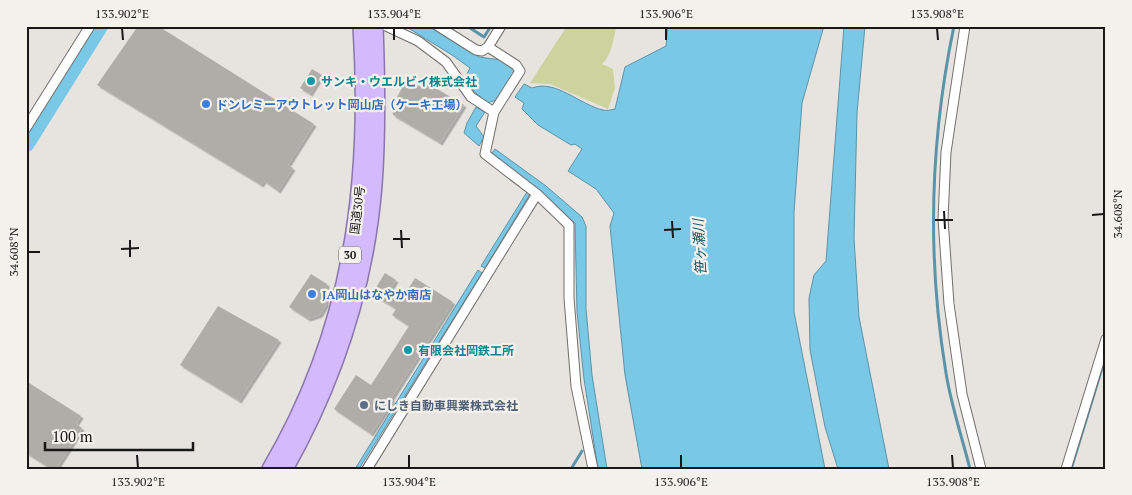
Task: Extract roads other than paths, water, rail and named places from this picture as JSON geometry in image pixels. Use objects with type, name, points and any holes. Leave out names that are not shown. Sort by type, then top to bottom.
[{"type":"highway","name":"国道30号","points":[[270,469],[310,392],[342,298],[355,228],[362,159],[364,118],[361,26]]},
{"type":"highway","name":"国道30号","points":[[285,469],[320,398],[337,356],[354,303],[362,268],[374,186],[376,155],[375,26]]},
{"type":"street","points":[[26,128],[90,26]]},
{"type":"street","points":[[386,26],[418,41],[446,62],[466,92],[491,110]]},
{"type":"street","points":[[438,26],[476,50],[482,51],[488,47],[501,26]]},
{"type":"street","points":[[965,26],[946,152],[943,220],[949,304],[961,385],[981,469]]},
{"type":"street","points":[[488,47],[520,68],[506,94],[491,110],[485,154],[533,191],[569,225],[569,298],[576,386],[593,469]]},
{"type":"street","points":[[367,469],[533,191]]},
{"type":"street","points":[[1066,469],[1106,339]]},
{"type":"water","points":[[405,26],[428,26],[479,57],[501,60],[511,66],[515,77],[501,99],[488,104],[473,91],[466,76],[470,68]]},
{"type":"water","name":"笹ヶ瀬川","points":[[668,26],[824,26],[802,103],[794,212],[794,312],[825,469],[642,469],[625,375],[610,226],[614,213],[596,189],[568,171],[582,149],[575,144],[571,145],[538,125],[522,109],[524,103],[515,97],[524,84],[532,88],[550,87],[594,107],[606,110],[615,109],[625,67],[666,46]]},
{"type":"water","points":[[844,26],[865,26],[857,113],[854,238],[859,317],[889,469],[838,469],[825,427],[810,350],[809,298],[814,275],[826,261]]},
{"type":"water","points":[[476,107],[485,112],[476,126],[484,137],[479,146],[464,133]]},
{"type":"water","points":[[495,149],[546,186],[582,217],[586,226],[586,309],[592,375],[607,469],[598,469],[584,379],[577,312],[575,223],[491,154]]},
{"type":"water","points":[[527,192],[530,194],[485,268],[481,266]]},
{"type":"water","points":[[478,270],[482,273],[359,469],[355,469]]},
{"type":"waterway","points":[[26,143],[99,26]]},
{"type":"waterway","points":[[467,26],[484,37],[491,26]]},
{"type":"waterway","points":[[954,26],[946,69],[936,156],[934,243],[940,330],[946,373],[970,469]]},
{"type":"waterway","points":[[1071,469],[1106,355]]},
{"type":"waterway","points":[[571,469],[582,451]]},
{"type":"place","name":"サンキ・ウエルビイ株式会社","points":[[311,81]]},
{"type":"place","name":"ドンレミーアウトレット岡山店（ケーキ工場）","points":[[206,104]]},
{"type":"place","name":"JA岡山はなやか南店","points":[[312,294]]},
{"type":"place","name":"有限会社岡鉄工所","points":[[408,350]]},
{"type":"place","name":"にしき自動車興業株式会社","points":[[364,405]]}]
